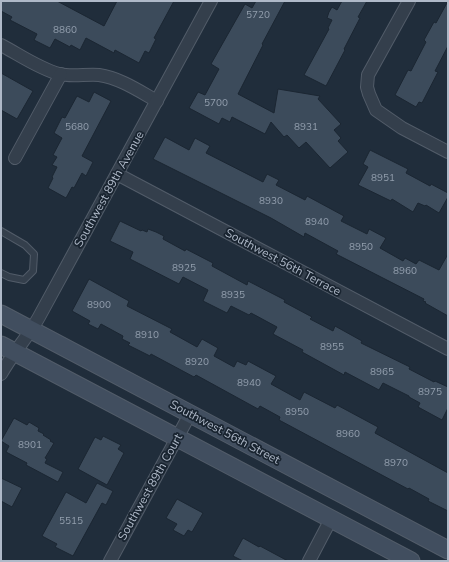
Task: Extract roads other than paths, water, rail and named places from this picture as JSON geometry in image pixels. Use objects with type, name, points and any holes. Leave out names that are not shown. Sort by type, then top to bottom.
[{"type":"main road","name":"Southwest 56th Street","points":[[1,314],[448,550]]},
{"type":"main road","points":[[8,349],[411,561]]},
{"type":"street","name":"Southwest 89th Avenue","points":[[1,374],[8,349],[32,330],[211,1]]},
{"type":"street","points":[[409,1],[368,75],[370,100],[376,110],[386,118],[448,152]]},
{"type":"street","points":[[1,45],[40,67],[61,74],[98,75],[108,77],[128,85],[157,101]]},
{"type":"street","points":[[15,158],[61,74]]},
{"type":"street","name":"Southwest 56th Terrace","points":[[117,174],[448,349]]},
{"type":"street","name":"Southwest 89th Court","points":[[110,561],[190,414]]},
{"type":"street","points":[[309,561],[331,519]]},
{"type":"lane","points":[[1,231],[25,245],[34,254],[33,270],[24,280],[9,277],[1,273]]}]
